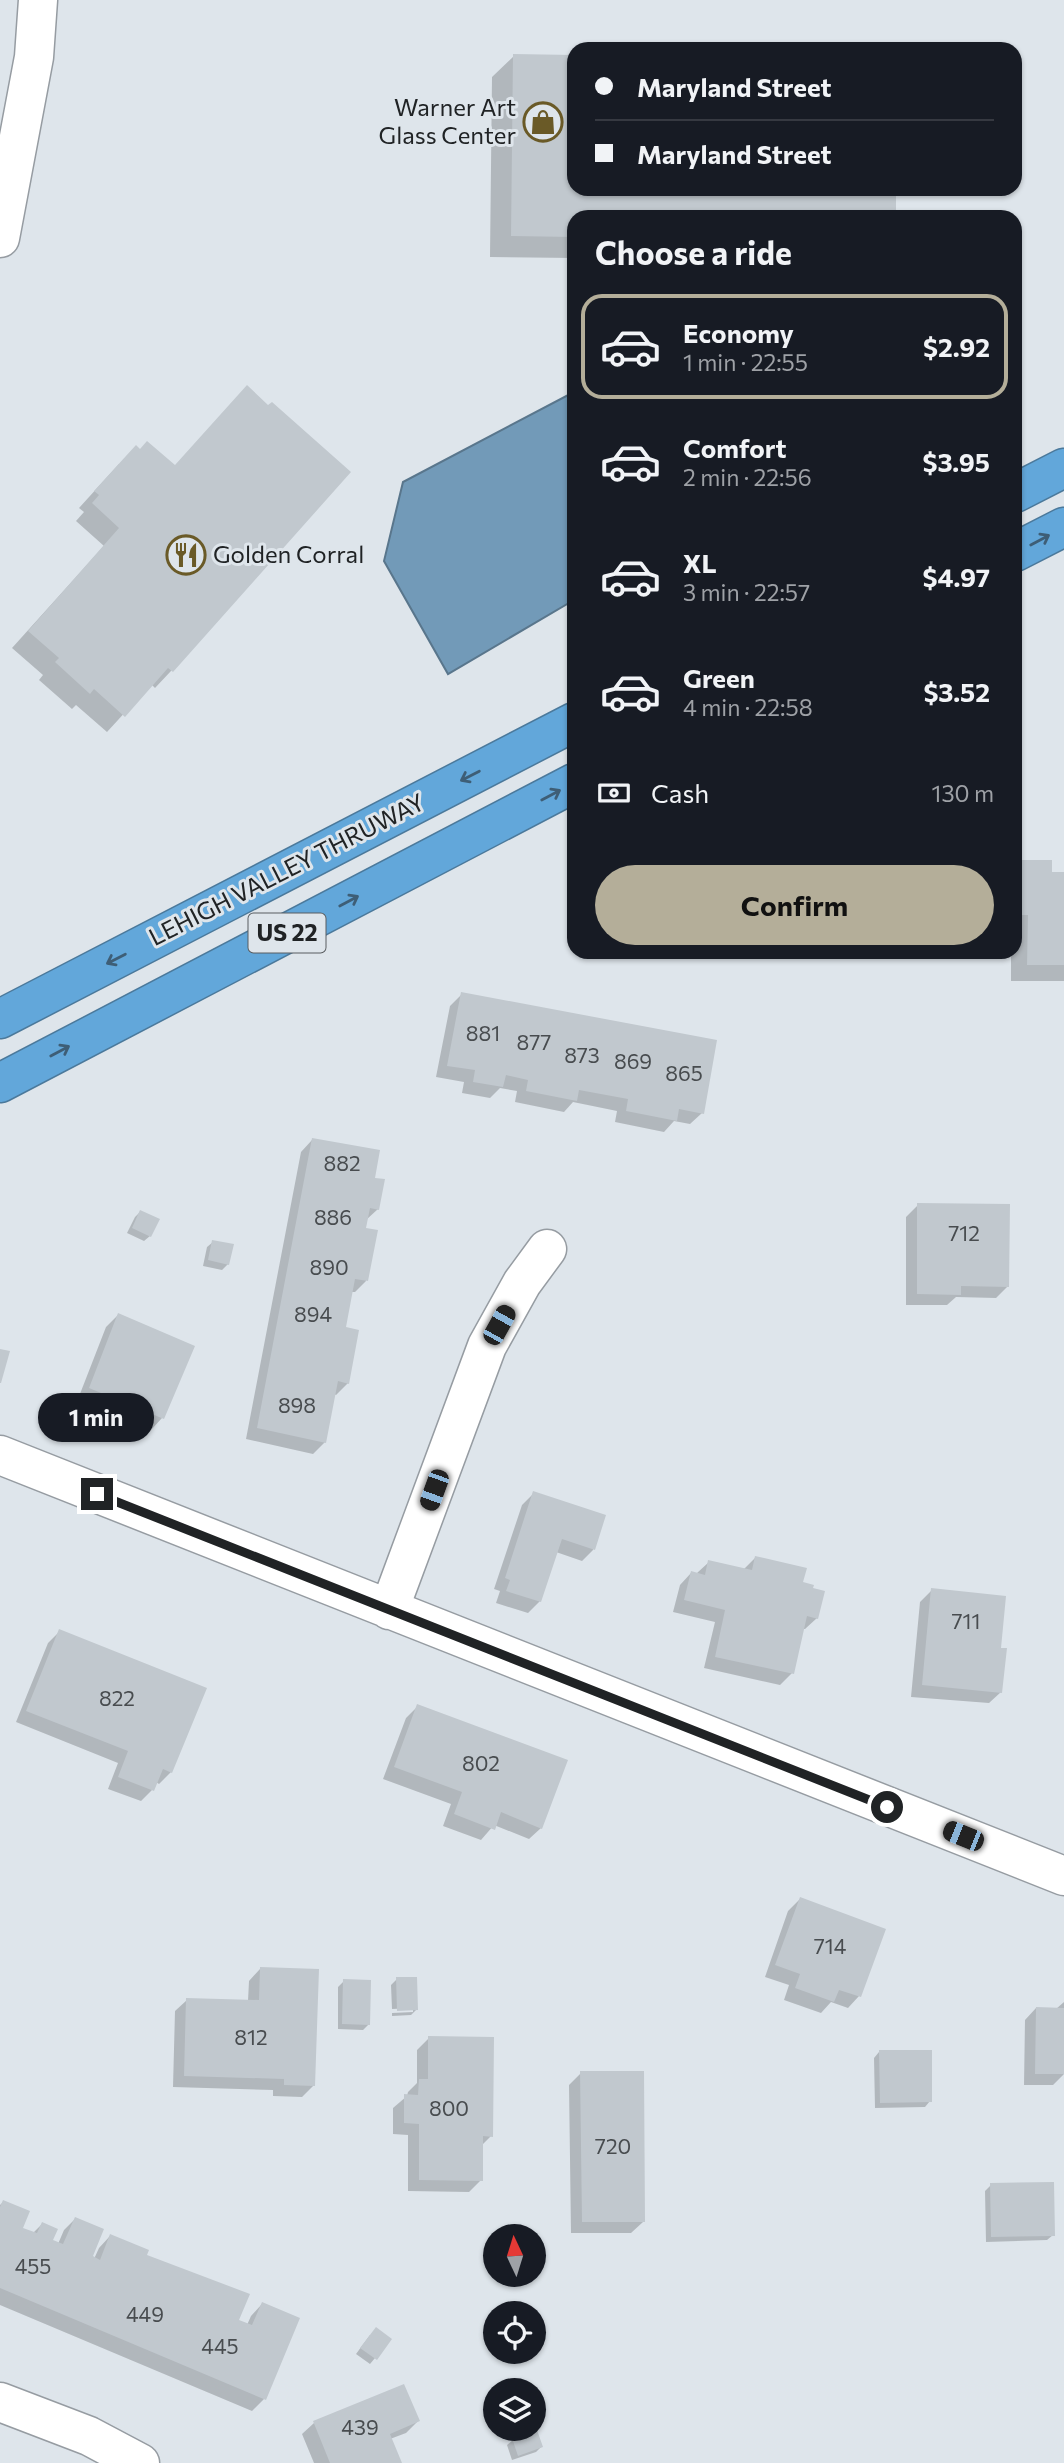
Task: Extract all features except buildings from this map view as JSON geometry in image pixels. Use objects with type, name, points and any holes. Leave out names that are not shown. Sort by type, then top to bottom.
[{"type":"highway","points":[[1022,489],[1064,468]]},
{"type":"highway","points":[[1022,548],[1064,527]]},
{"type":"highway","name":"LEHIGH VALLEY THRUWAY","points":[[0,1019],[567,726]]},
{"type":"highway","name":"US 22","points":[[0,1083],[567,787]]},
{"type":"street","points":[[0,238],[34,57],[38,0]]},
{"type":"street","points":[[389,1611],[487,1346],[522,1283],[547,1249]]},
{"type":"street","points":[[0,1455],[1064,1876]]},
{"type":"street","points":[[0,2402],[89,2436],[140,2463]]},
{"type":"water","points":[[567,396],[567,604],[448,674],[384,561],[403,482]]},
{"type":"place","name":"Warner Art Glass Center","points":[[543,122]]},
{"type":"place","name":"Golden Corral","points":[[186,555]]},
{"type":"route","points":[[97,1494],[887,1807]]}]
